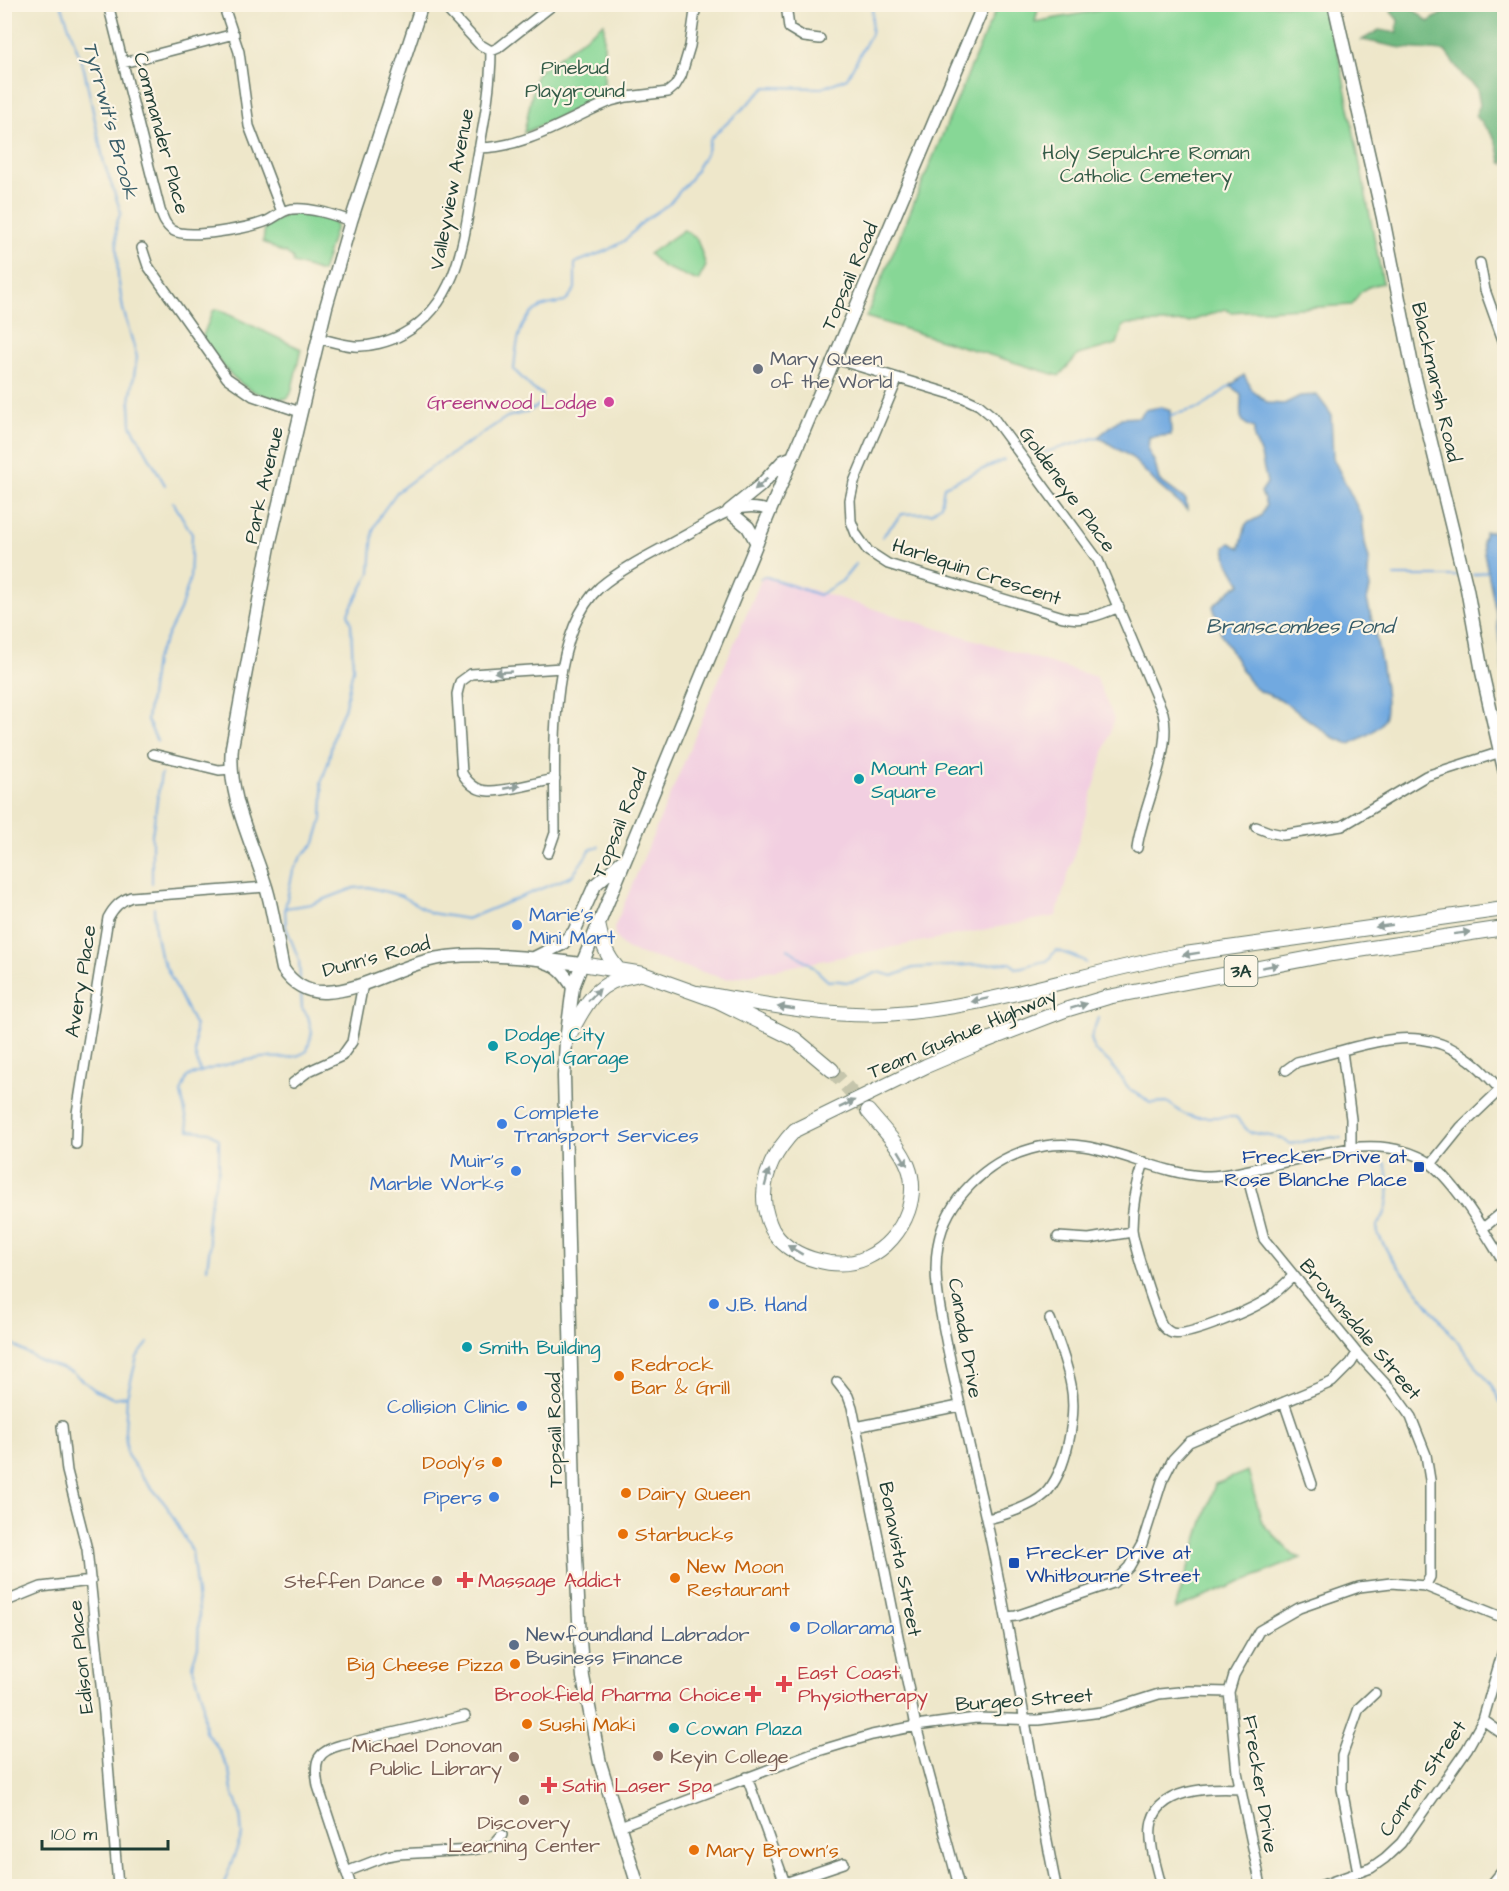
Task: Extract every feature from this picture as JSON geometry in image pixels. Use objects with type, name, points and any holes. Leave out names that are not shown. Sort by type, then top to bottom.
[{"type":"highway","name":"Team Gushue Highway","points":[[697,993],[816,1011],[886,1014],[959,1005],[1078,980],[1134,964],[1185,954],[1504,909]]},
{"type":"highway","points":[[598,924],[602,946],[618,969]]},
{"type":"highway","name":"Team Gushue Highway","points":[[868,1111],[892,1140],[908,1165],[913,1182],[903,1224],[879,1251],[865,1258],[841,1263],[811,1257],[789,1247],[774,1233],[767,1219],[764,1205],[767,1174],[777,1152],[795,1130],[926,1066],[1065,1010],[1108,997],[1332,954],[1504,928]]},
{"type":"highway","points":[[582,964],[643,974],[697,993],[772,1026],[795,1039],[832,1070]]},
{"type":"highway","points":[[566,1041],[587,1002],[596,992],[616,979],[643,974]]},
{"type":"main road","name":"Park Avenue","points":[[290,980],[283,969],[266,887],[234,789],[231,769],[232,747],[270,541],[318,338],[351,221],[422,4]]},
{"type":"main road","name":"Topsail Road","points":[[638,1887],[598,1753],[583,1677],[580,1641],[564,1076],[573,987],[770,511],[984,4]]},
{"type":"main road","name":"Blackmarsh Road","points":[[1334,4],[1383,218],[1412,365],[1467,589],[1482,672],[1503,751],[1504,769]]},
{"type":"main road","points":[[757,543],[748,527],[729,510],[760,486],[783,460],[793,457]]},
{"type":"main road","points":[[533,958],[562,944],[574,932],[595,885],[625,859]]},
{"type":"main road","name":"Dunn's Road","points":[[290,980],[313,992],[327,993],[363,984],[427,960],[465,956],[533,958],[582,964]]},
{"type":"main road","points":[[533,958],[553,964],[562,971],[573,987]]},
{"type":"street","name":"Commander Place","points":[[108,4],[160,210],[168,227],[179,233],[200,235],[259,224],[282,212],[303,209],[351,221]]},
{"type":"street","points":[[223,4],[239,52],[249,126],[282,212]]},
{"type":"street","points":[[442,4],[479,44],[491,51],[554,4]]},
{"type":"street","points":[[479,148],[496,148],[514,144],[611,101],[668,92],[675,86],[685,63],[696,4]]},
{"type":"street","points":[[786,4],[789,28],[804,37],[820,39]]},
{"type":"street","points":[[123,63],[234,33]]},
{"type":"street","name":"Valleyview Avenue","points":[[318,338],[355,346],[395,339],[413,328],[441,301],[451,284],[458,264],[479,148],[491,70],[491,51]]},
{"type":"street","points":[[142,248],[148,266],[226,378],[253,396],[300,412]]},
{"type":"street","points":[[1480,263],[1485,290],[1504,343]]},
{"type":"street","name":"Goldeneye Place","points":[[835,359],[964,398],[979,405],[988,412],[1094,553],[1103,568],[1163,713],[1165,726],[1164,746],[1137,848]]},
{"type":"street","name":"Harlequin Crescent","points":[[898,378],[850,494],[851,521],[856,534],[868,551],[888,564],[1063,618],[1094,617],[1119,607]]},
{"type":"street","points":[[548,853],[555,833],[558,688],[576,624],[586,603],[617,575],[729,510],[759,507],[770,511]]},
{"type":"street","points":[[555,779],[490,791],[478,789],[468,783],[462,773],[457,694],[460,682],[471,674],[562,668]]},
{"type":"street","points":[[1257,827],[1283,835],[1342,826],[1426,776],[1503,751]]},
{"type":"street","points":[[153,754],[219,770],[231,769]]},
{"type":"street","name":"Avery Place","points":[[76,1144],[79,1101],[108,918],[113,909],[121,901],[131,897],[266,887]]},
{"type":"street","points":[[293,1083],[309,1071],[342,1056],[352,1042],[363,984]]},
{"type":"street","points":[[1286,1070],[1297,1062],[1385,1040],[1416,1037],[1432,1040],[1462,1053],[1502,1088],[1461,1126],[1431,1164]]},
{"type":"street","points":[[1342,1051],[1351,1119],[1351,1148]]},
{"type":"street","name":"Canada Drive","points":[[1056,1887],[1037,1793],[1007,1617],[959,1406],[938,1299],[936,1268],[938,1243],[948,1217],[962,1193],[981,1174],[1008,1158],[1033,1148],[1067,1144],[1099,1149],[1201,1176],[1220,1175],[1351,1148],[1366,1146],[1397,1149],[1425,1160],[1446,1177],[1504,1263]]},
{"type":"street","points":[[1143,1162],[1132,1232],[1162,1325],[1173,1334],[1191,1332],[1243,1312],[1266,1300],[1293,1276]]},
{"type":"street","name":"Brownsdale Street","points":[[1246,1170],[1264,1239],[1357,1353],[1393,1392],[1411,1417],[1426,1455],[1430,1480],[1430,1577],[1425,1586]]},
{"type":"street","points":[[1482,1229],[1504,1211]]},
{"type":"street","points":[[1058,1237],[1089,1239],[1132,1232]]},
{"type":"street","points":[[986,1519],[1023,1507],[1044,1495],[1055,1480],[1066,1455],[1072,1425],[1072,1386],[1050,1319]]},
{"type":"street","points":[[1007,1617],[1113,1583],[1134,1560],[1142,1544],[1162,1481],[1173,1459],[1189,1442],[1332,1382],[1357,1353]]},
{"type":"street","name":"Bonavista Street","points":[[837,1382],[848,1396],[856,1427],[916,1726],[958,1887]]},
{"type":"street","points":[[1284,1402],[1312,1484]]},
{"type":"street","points":[[856,1427],[959,1406]]},
{"type":"street","name":"Edison Place","points":[[62,1426],[67,1471],[87,1549],[91,1581],[118,1887]]},
{"type":"street","points":[[4,1602],[41,1587],[91,1581]]},
{"type":"street","name":"Frecker Drive","points":[[1261,1887],[1240,1789],[1229,1692],[1234,1675],[1259,1631],[1299,1608],[1359,1587],[1392,1583],[1425,1586],[1504,1617]]},
{"type":"street","name":"Conran Street","points":[[1320,1887],[1371,1868],[1386,1858],[1401,1843],[1467,1749],[1483,1720],[1504,1647]]},
{"type":"street","name":"Burgeo Street","points":[[620,1826],[815,1752],[872,1735],[976,1718],[1038,1720],[1102,1712],[1159,1694],[1189,1691],[1229,1692]]},
{"type":"street","points":[[1358,1872],[1342,1790],[1342,1756],[1359,1708],[1375,1693]]},
{"type":"street","points":[[351,1887],[318,1786],[317,1758],[327,1749],[341,1745],[465,1716]]},
{"type":"street","points":[[1483,1720],[1504,1735]]},
{"type":"street","points":[[747,1777],[786,1885],[844,1863]]},
{"type":"street","points":[[1161,1887],[1151,1844],[1151,1826],[1156,1810],[1165,1800],[1182,1793],[1227,1788],[1240,1789]]},
{"type":"street","points":[[346,1872],[398,1854],[473,1851],[492,1846],[502,1835]]},
{"type":"street","points":[[1490,1887],[1504,1869]]},
{"type":"shaded area","name":"Mount Pearl Square","points":[[763,575],[1096,677],[1114,719],[1056,916],[726,979],[628,950],[622,946],[615,935],[614,928]]},
{"type":"green space","name":"Holy Sepulchre Roman Catholic Cemetery","points":[[999,5],[1039,5],[1035,22],[1128,5],[1326,5],[1336,41],[1383,283],[1364,289],[1352,305],[1230,312],[1225,309],[1189,322],[1128,324],[1123,326],[1117,344],[1078,355],[1059,376],[866,317]]},
{"type":"green space","points":[[1395,5],[1411,7],[1428,22],[1445,12],[1448,5],[1504,5],[1504,164],[1501,162],[1493,136],[1475,116],[1480,105],[1477,88],[1464,77],[1445,51],[1402,48],[1362,40],[1379,30],[1397,33],[1398,20],[1391,12]]},
{"type":"green space","name":"Pinebud Playground","points":[[604,23],[604,96],[524,133],[536,74]]},
{"type":"green space","points":[[301,211],[331,219],[336,226],[322,272],[293,263],[293,259],[285,252],[263,242],[265,227],[286,214]]},
{"type":"green space","points":[[684,230],[697,239],[706,266],[698,281],[662,266],[649,254]]},
{"type":"green space","points":[[217,309],[301,349],[288,398],[273,398],[254,392],[245,387],[222,365],[202,338],[213,311]]},
{"type":"green space","points":[[1248,1471],[1262,1523],[1293,1555],[1301,1558],[1175,1609],[1215,1484]]},
{"type":"water","name":"Branscombes Pond","points":[[1244,375],[1253,391],[1268,403],[1284,404],[1300,396],[1317,395],[1331,414],[1333,458],[1362,517],[1369,559],[1370,588],[1367,600],[1381,661],[1386,709],[1384,719],[1378,727],[1350,744],[1332,737],[1280,699],[1259,691],[1248,680],[1221,634],[1213,606],[1241,584],[1227,560],[1225,547],[1230,543],[1240,548],[1246,524],[1261,516],[1266,505],[1261,492],[1267,483],[1261,455],[1254,438],[1254,428],[1244,423],[1241,415],[1241,394],[1230,386]]},
{"type":"water","points":[[1161,407],[1170,410],[1171,435],[1149,437],[1148,450],[1155,463],[1159,480],[1186,500],[1187,510],[1159,486],[1131,457],[1098,437],[1121,418],[1139,417],[1145,410]]},
{"type":"water","points":[[1498,531],[1504,537],[1504,683],[1496,612],[1482,542],[1485,532]]},
{"type":"waterway","name":"Tyrrwit's Brook","points":[[61,4],[84,69],[104,163],[121,212],[116,225],[118,277],[123,309],[137,357],[130,401],[131,425],[165,485]]},
{"type":"waterway","points":[[300,979],[299,960],[286,927],[285,908],[293,871],[302,856],[315,843],[322,819],[321,783],[335,729],[344,710],[353,669],[351,623],[348,613],[370,573],[373,530],[381,514],[397,492],[417,477],[507,417],[527,412],[538,406],[542,394],[534,390],[514,370],[520,334],[527,318],[541,307],[565,302],[575,289],[575,263],[624,241],[645,220],[669,204],[691,178],[706,153],[711,138],[766,87],[822,88],[847,78],[871,34],[873,4]]},
{"type":"waterway","points":[[1171,415],[1200,408],[1230,386]]},
{"type":"waterway","points":[[1042,453],[1098,437]]},
{"type":"waterway","points":[[882,537],[902,514],[931,513],[941,505],[944,486],[1004,460]]},
{"type":"waterway","name":"Tyrrwit's Brook","points":[[157,741],[147,720],[155,660],[180,610],[190,579],[192,534],[173,502]]},
{"type":"waterway","points":[[760,579],[764,576],[819,595],[842,581],[856,564]]},
{"type":"waterway","points":[[1473,575],[1487,571]]},
{"type":"waterway","points":[[1394,576],[1458,576]]},
{"type":"waterway","name":"Tyrrwit's Brook","points":[[152,883],[152,835],[161,774]]},
{"type":"waterway","points":[[285,908],[312,904],[354,888],[368,887],[402,896],[431,913],[467,919],[572,876],[590,850],[599,846]]},
{"type":"waterway","name":"Tyrrwit's Brook","points":[[154,908],[160,955],[195,1026],[195,1054],[200,1071]]},
{"type":"waterway","points":[[788,949],[810,964],[828,981],[845,982],[860,980],[878,972],[893,976],[913,968],[1006,963],[1011,963],[1016,968],[1047,961],[1056,950],[1086,963]]},
{"type":"waterway","points":[[207,1268],[210,1245],[207,1229],[209,1208],[219,1168],[219,1139],[209,1132],[189,1130],[181,1093],[187,1077],[205,1070],[261,1058],[290,1058],[307,1051],[312,1032],[308,1016],[302,1008],[301,991]]},
{"type":"waterway","points":[[1098,1018],[1091,1038],[1095,1051],[1109,1062],[1131,1091],[1150,1103],[1167,1102],[1184,1114],[1194,1117],[1236,1117],[1249,1132],[1280,1138],[1291,1144],[1326,1137],[1342,1138]]},
{"type":"waterway","points":[[1385,1163],[1388,1196],[1385,1212],[1377,1226],[1378,1234],[1390,1256],[1492,1386],[1504,1409]]},
{"type":"waterway","points":[[4,1340],[41,1361],[72,1372],[96,1391],[113,1398],[127,1396]]},
{"type":"waterway","points":[[148,1343],[137,1357],[127,1396],[125,1431],[127,1455],[166,1505],[192,1551],[199,1612],[198,1647],[192,1665],[202,1695],[205,1732],[216,1745],[229,1770],[232,1790],[240,1813],[242,1835],[223,1886]]},
{"type":"tunnel","points":[[832,1070],[864,1107]]},
{"type":"place","name":"Mary Queen of the World","points":[[758,369]]},
{"type":"place","name":"Greenwood Lodge","points":[[609,402]]},
{"type":"place","name":"Mount Pearl Square","points":[[859,779]]},
{"type":"place","name":"Marie's Mini Mart","points":[[517,925]]},
{"type":"place","name":"Dodge City Royal Garage","points":[[493,1046]]},
{"type":"place","name":"Complete Transport Services","points":[[502,1124]]},
{"type":"place","name":"Frecker Drive at Rose Blanche Place","points":[[1419,1167]]},
{"type":"place","name":"Muir's Marble Works","points":[[516,1171]]},
{"type":"place","name":"J.B. Hand","points":[[714,1304]]},
{"type":"place","name":"Smith Building","points":[[467,1347]]},
{"type":"place","name":"Redrock Bar & Grill","points":[[619,1376]]},
{"type":"place","name":"Collision Clinic","points":[[522,1406]]},
{"type":"place","name":"Dooly's","points":[[497,1462]]},
{"type":"place","name":"Dairy Queen","points":[[626,1493]]},
{"type":"place","name":"Pipers","points":[[494,1497]]},
{"type":"place","name":"Starbucks","points":[[623,1534]]},
{"type":"place","name":"Frecker Drive at Whitbourne Street","points":[[1014,1563]]},
{"type":"place","name":"New Moon Restaurant","points":[[675,1578]]},
{"type":"place","name":"Massage Addict","points":[[465,1580]]},
{"type":"place","name":"Steffen Dance","points":[[437,1581]]},
{"type":"place","name":"Dollarama","points":[[795,1627]]},
{"type":"place","name":"Newfoundland Labrador Business Finance","points":[[514,1645]]},
{"type":"place","name":"Big Cheese Pizza","points":[[515,1664]]},
{"type":"place","name":"East Coast Physiotherapy","points":[[784,1684]]},
{"type":"place","name":"Brookfield Pharma Choice","points":[[753,1694]]},
{"type":"place","name":"Sushi Maki","points":[[527,1724]]},
{"type":"place","name":"Cowan Plaza","points":[[674,1728]]},
{"type":"place","name":"Keyin College","points":[[658,1756]]},
{"type":"place","name":"Michael Donovan Public Library","points":[[514,1757]]},
{"type":"place","name":"Satin Laser Spa","points":[[549,1785]]},
{"type":"place","name":"Discovery Learning Center","points":[[524,1800]]},
{"type":"place","name":"Mary Brown's","points":[[694,1850]]}]
